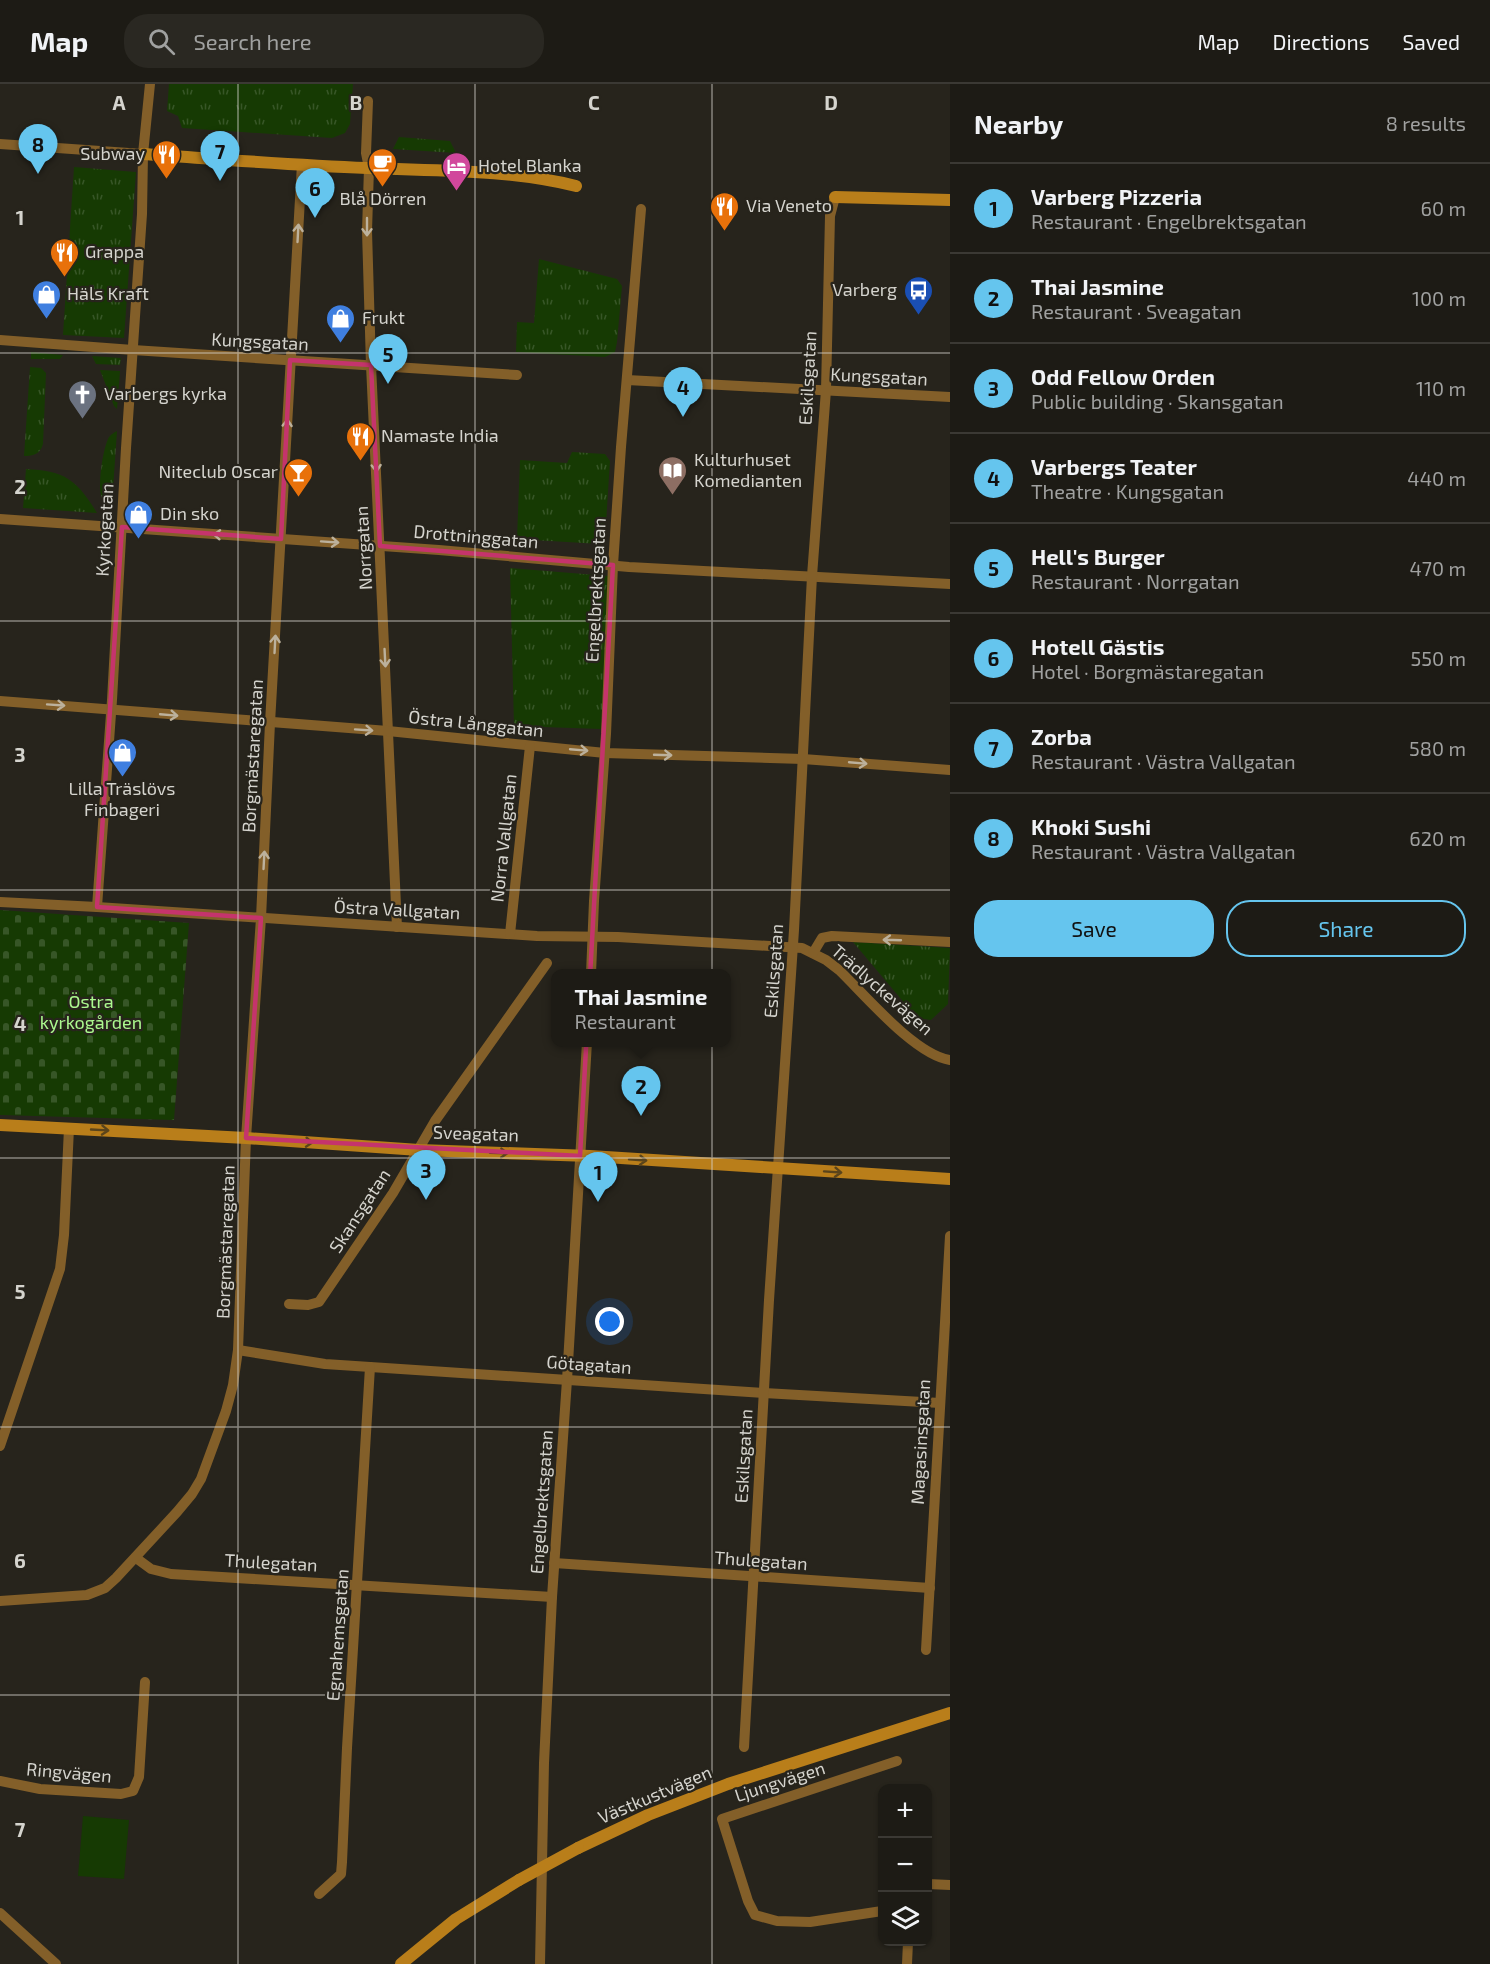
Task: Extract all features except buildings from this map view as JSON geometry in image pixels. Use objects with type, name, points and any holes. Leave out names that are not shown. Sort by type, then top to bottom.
[{"type":"street","name":"Kyrkogatan","points":[[97,907],[142,214],[143,154],[150,84]]},
{"type":"street","name":"Norrgatan","points":[[368,101],[366,153],[369,168],[367,231],[371,365],[397,927]]},
{"type":"street","points":[[0,144],[302,164],[501,174],[557,181],[576,186]]},
{"type":"street","name":"Borgmästaregatan","points":[[238,1350],[246,1138],[261,918],[302,164]]},
{"type":"street","points":[[835,197],[950,200]]},
{"type":"street","name":"Eskilsgatan","points":[[744,1747],[777,1168],[793,947],[812,576],[826,390],[830,216],[835,197]]},
{"type":"street","name":"Engelbrektsgatan","points":[[591,969],[605,753],[613,565],[641,209]]},
{"type":"street","name":"Kungsgatan","points":[[0,340],[133,351],[517,375]]},
{"type":"street","name":"Kungsgatan","points":[[627,380],[950,397]]},
{"type":"street","name":"Drottninggatan","points":[[0,519],[613,565],[950,584]]},
{"type":"street","name":"Östra Långgatan","points":[[0,701],[388,731],[605,753],[802,759],[950,770]]},
{"type":"street","name":"Norra Vallgatan","points":[[510,934],[530,746]]},
{"type":"street","name":"Östra Vallgatan","points":[[0,902],[510,934],[793,947]]},
{"type":"street","points":[[813,953],[822,938],[832,936],[950,942]]},
{"type":"street","name":"Trädlyckevägen","points":[[793,947],[813,953],[838,970],[914,1042],[950,1060]]},
{"type":"street","name":"Skansgatan","points":[[289,1304],[308,1305],[319,1302],[393,1193],[453,1095],[547,963]]},
{"type":"street","name":"Engelbrektsgatan","points":[[540,1964],[544,1764],[552,1597],[587,1047]]},
{"type":"street","name":"Sveagatan","points":[[0,1125],[419,1150],[580,1156],[950,1179]]},
{"type":"street","points":[[0,1446],[60,1269],[64,1235],[69,1128]]},
{"type":"street","name":"Magasinsgatan","points":[[926,1650],[950,1236]]},
{"type":"street","points":[[0,1601],[96,1593],[105,1588],[136,1558],[192,1494],[201,1479],[226,1411],[233,1385],[238,1350]]},
{"type":"street","name":"Götagatan","points":[[238,1350],[325,1364],[764,1394],[940,1403]]},
{"type":"street","name":"Egnahemsgatan","points":[[319,1894],[341,1874],[370,1367]]},
{"type":"street","name":"Thulegatan","points":[[136,1558],[151,1569],[171,1574],[552,1597]]},
{"type":"street","name":"Thulegatan","points":[[554,1563],[930,1588]]},
{"type":"street","name":"Ringvägen","points":[[0,1781],[40,1789],[120,1794],[132,1791],[139,1777],[145,1682]]},
{"type":"street","name":"Västkustvägen","points":[[401,1964],[456,1919],[519,1880],[578,1848],[648,1815],[728,1784],[894,1733],[950,1713]]},
{"type":"street","name":"Ljungvägen","points":[[878,1912],[810,1922],[777,1921],[755,1915],[748,1901],[722,1819],[897,1761]]},
{"type":"street","points":[[932,1884],[950,1885]]},
{"type":"street","points":[[0,1913],[56,1964]]},
{"type":"street","points":[[907,1964],[908,1946]]},
{"type":"highlighted area","points":[[290,360],[371,365],[380,546],[613,565],[580,1156],[246,1138],[261,918],[97,907],[122,527],[281,539]]},
{"type":"green space","points":[[169,84],[353,84],[350,124],[345,133],[332,138],[182,128],[178,116],[167,111]]},
{"type":"green space","points":[[399,137],[450,141],[456,153],[393,149]]},
{"type":"green space","points":[[74,167],[136,172],[124,338],[63,335]]},
{"type":"green space","points":[[539,259],[617,279],[622,286],[615,352],[605,357],[516,352],[517,322],[534,323]]},
{"type":"green space","points":[[31,352],[63,355],[60,359],[31,359]]},
{"type":"green space","points":[[92,356],[121,358],[120,365],[96,364]]},
{"type":"green space","points":[[30,367],[41,368],[46,373],[43,444],[36,454],[24,456]]},
{"type":"green space","points":[[100,370],[120,371],[117,409],[114,406]]},
{"type":"green space","points":[[117,431],[112,504],[103,500],[100,479],[107,442],[109,437]]},
{"type":"green space","points":[[572,452],[605,454],[610,461],[605,539],[600,544],[517,539],[520,460],[567,463]]},
{"type":"green space","points":[[26,469],[51,472],[68,479],[83,492],[97,513],[23,508]]},
{"type":"green space","points":[[510,568],[608,576],[601,729],[514,726]]},
{"type":"green space","name":"Östra kyrkogården","points":[[0,910],[189,923],[174,1120],[0,1115]]},
{"type":"green space","points":[[853,942],[950,948],[948,1004],[931,1020],[917,1018]]},
{"type":"green space","points":[[83,1816],[129,1820],[124,1879],[78,1876]]},
{"type":"place","name":"Khoki Sushi","points":[[38,174]]},
{"type":"place","name":"Subway","points":[[166,180]]},
{"type":"place","name":"Zorba","points":[[220,181]]},
{"type":"place","name":"Blå Dörren","points":[[383,188]]},
{"type":"place","name":"Hotel Blanka","points":[[457,192]]},
{"type":"place","name":"Hotell Gästis","points":[[315,218]]},
{"type":"place","name":"Via Veneto","points":[[725,232]]},
{"type":"place","name":"Grappa","points":[[64,278]]},
{"type":"place","name":"Varberg","points":[[918,316]]},
{"type":"place","name":"Häls Kraft","points":[[46,320]]},
{"type":"place","name":"Frukt","points":[[341,344]]},
{"type":"place","name":"Hell's Burger","points":[[388,384]]},
{"type":"place","name":"Varbergs Teater","points":[[683,417]]},
{"type":"place","name":"Varbergs kyrka","points":[[83,420]]},
{"type":"place","name":"Namaste India","points":[[360,462]]},
{"type":"place","name":"Kulturhuset Komedianten","points":[[673,496]]},
{"type":"place","name":"Niteclub Oscar","points":[[299,498]]},
{"type":"place","name":"Din sko","points":[[139,540]]},
{"type":"place","name":"Lilla Träslövs Finbageri","points":[[122,778]]},
{"type":"place","name":"Thai Jasmine","points":[[641,1116]]},
{"type":"place","name":"Odd Fellow Orden","points":[[426,1200]]},
{"type":"place","name":"Varberg Pizzeria","points":[[598,1202]]}]
